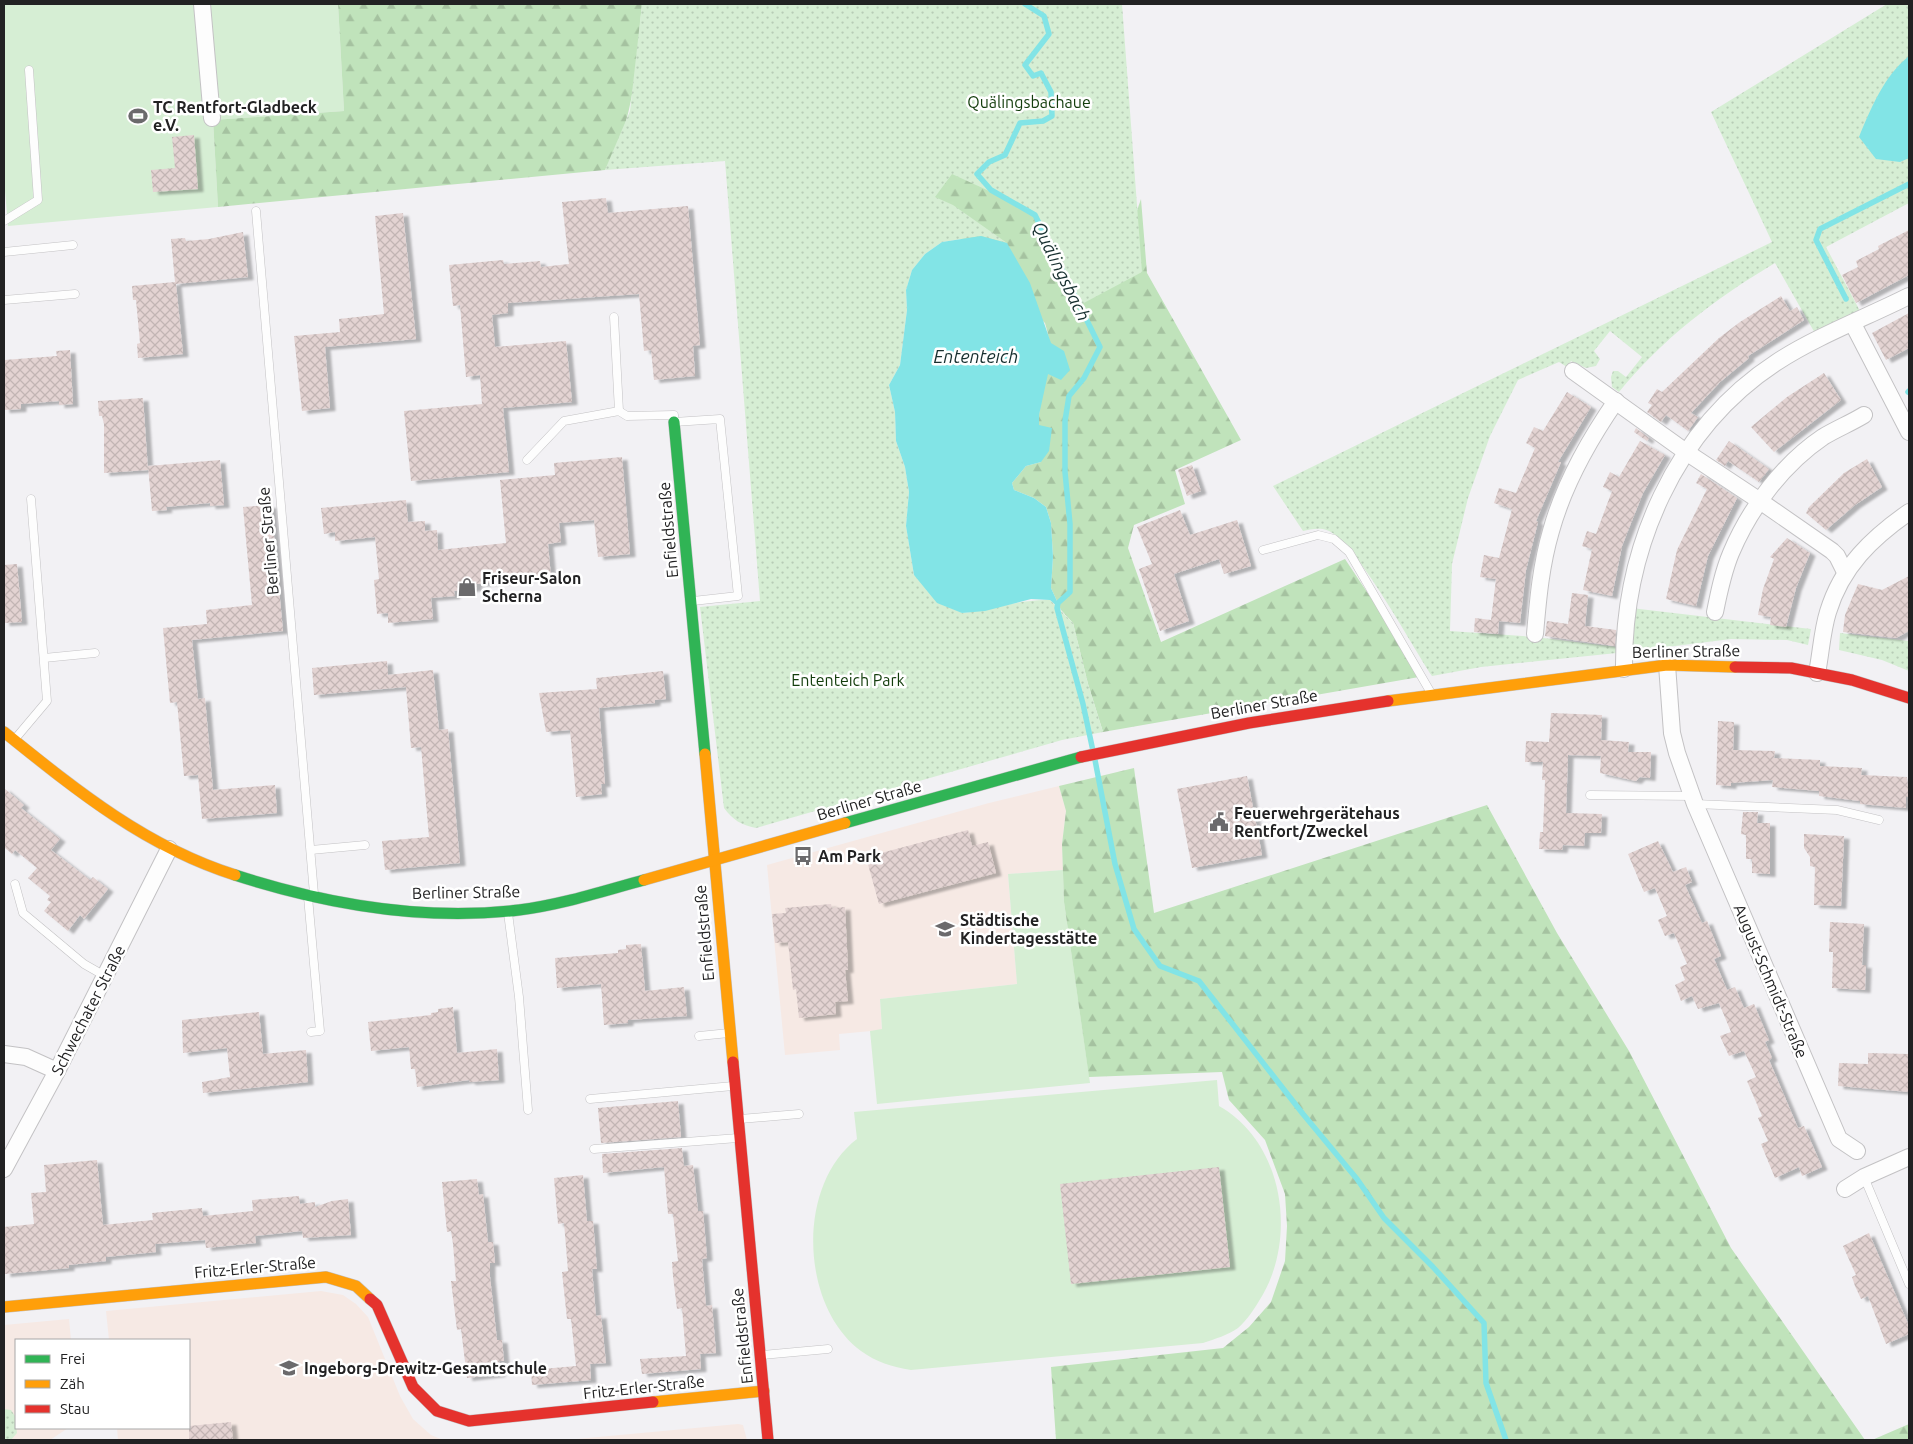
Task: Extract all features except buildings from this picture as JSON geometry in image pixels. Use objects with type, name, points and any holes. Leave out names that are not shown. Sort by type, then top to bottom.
[{"type":"street","points":[[202,4],[212,118]]},
{"type":"street","points":[[1624,669],[1625,619],[1638,557],[1653,511],[1686,452],[1724,406],[1777,362],[1909,296]]},
{"type":"street","points":[[1853,324],[1909,432]]},
{"type":"street","points":[[1572,371],[1616,400],[1686,452],[1760,500],[1837,556],[1845,572]]},
{"type":"street","points":[[1535,634],[1540,582],[1551,530],[1572,477],[1592,437],[1616,400]]},
{"type":"street","points":[[1714,612],[1731,552],[1760,500],[1786,467],[1803,452],[1824,437],[1864,415]]},
{"type":"street","name":"Enfieldstraße","points":[[674,422],[768,1440]]},
{"type":"street","points":[[1817,673],[1828,612],[1845,572],[1860,551],[1909,512]]},
{"type":"street","name":"Berliner Straße","points":[[4,732],[128,826],[170,849],[207,864],[311,897],[409,910],[508,910],[574,898],[714,861],[1080,758],[1249,723],[1432,694],[1667,665],[1750,666],[1817,673],[1852,680],[1909,698]]},
{"type":"street","name":"August-Schmidt-Straße","points":[[1667,665],[1672,733],[1693,800],[1839,1139],[1857,1151]]},
{"type":"street","name":"Schwechater Straße","points":[[4,1169],[57,1071],[170,849]]},
{"type":"street","points":[[4,1054],[26,1057],[57,1071]]},
{"type":"street","points":[[1845,1189],[1864,1177],[1909,1157]]},
{"type":"street","name":"Fritz-Erler-Straße","points":[[4,1307],[326,1277],[356,1286],[376,1305],[413,1387],[437,1411],[469,1421],[764,1391]]},
{"type":"lane","points":[[4,221],[38,200],[29,70]]},
{"type":"lane","name":"Berliner Straße","points":[[256,210],[310,850],[311,897]]},
{"type":"lane","points":[[4,252],[73,245]]},
{"type":"lane","points":[[4,300],[75,294]]},
{"type":"lane","points":[[614,317],[618,411]]},
{"type":"lane","points":[[527,460],[547,436],[564,421],[618,411],[627,416],[674,415],[674,422],[720,419],[738,596],[691,601]]},
{"type":"lane","points":[[14,740],[47,701],[31,499]]},
{"type":"lane","points":[[1263,550],[1318,535],[1334,540],[1349,552],[1432,694]]},
{"type":"lane","points":[[44,658],[94,653]]},
{"type":"lane","points":[[1590,795],[1837,810],[1879,820]]},
{"type":"lane","points":[[310,850],[365,845]]},
{"type":"lane","points":[[15,884],[24,913],[84,964],[105,976]]},
{"type":"lane","points":[[311,897],[320,1031],[311,1032]]},
{"type":"lane","points":[[508,910],[519,997],[528,1110]]},
{"type":"lane","points":[[698,1036],[730,1033]]},
{"type":"lane","points":[[590,1099],[734,1086]]},
{"type":"lane","points":[[738,1119],[799,1114]]},
{"type":"lane","points":[[594,1149],[740,1138]]},
{"type":"lane","points":[[1864,1177],[1909,1284]]},
{"type":"lane","points":[[760,1356],[828,1349]]},
{"type":"shaded area","points":[[1059,786],[1066,811],[1062,844],[1063,870],[1008,874],[1017,984],[880,999],[882,1030],[839,1034],[840,1050],[785,1055],[767,865],[989,803]]},
{"type":"shaded area","name":"Ingeborg-Drewitz-Gesamtschule","points":[[321,1291],[343,1295],[356,1304],[368,1317],[400,1396],[413,1419],[431,1435],[443,1440],[118,1440],[117,1429],[190,1429],[190,1339],[109,1339],[106,1311]]},
{"type":"shaded area","points":[[69,1319],[71,1339],[15,1339],[15,1429],[66,1429],[50,1440],[4,1440],[4,1325]]},
{"type":"shaded area","points":[[743,1425],[747,1440],[566,1440]]},
{"type":"green space","name":"TC Rentfort-Gladbeck e.V.","points":[[4,4],[338,4],[344,111],[213,120],[218,207],[8,226],[4,179]]},
{"type":"green space","points":[[338,4],[642,4],[636,68],[629,111],[615,151],[605,170],[218,207],[213,120],[344,111]]},
{"type":"green space","name":"Ententeich Park","points":[[642,4],[1122,4],[1142,272],[1080,305],[1033,211],[952,174],[935,197],[953,205],[1007,243],[981,236],[942,242],[925,254],[912,270],[906,290],[907,310],[900,365],[889,385],[895,412],[896,441],[905,467],[909,492],[906,526],[914,575],[962,613],[1028,601],[1050,600],[1073,623],[1088,684],[1103,732],[1062,740],[756,828],[738,821],[724,808],[700,607],[760,601],[725,161],[605,170],[630,111]]},
{"type":"green space","name":"Quälingsbachaue","points":[[1062,4],[1134,219],[1141,199],[1147,273],[1241,440],[1175,470],[1185,504],[1134,525],[1128,548],[1161,642],[1345,559],[1389,625],[1419,677],[1103,732],[1088,684],[1073,623],[1061,610],[1051,588],[1053,557],[1051,523],[1046,507],[1034,498],[1014,490],[1012,483],[1026,466],[1041,462],[1038,421],[1050,349],[1045,323],[906,185]]},
{"type":"green space","points":[[1887,4],[1909,4],[1909,203],[1826,247],[1860,311],[1816,335],[1775,263],[1732,290],[1691,321],[1653,354],[1619,392],[1612,387],[1611,377],[1613,371],[1618,371],[1626,377],[1642,357],[1610,331],[1594,351],[1600,359],[1596,366],[1586,368],[1571,361],[1567,367],[1559,362],[1518,380],[1490,436],[1468,498],[1452,564],[1450,631],[1535,637],[1617,647],[1617,653],[1481,667],[1432,676],[1384,597],[1354,555],[1341,540],[1329,531],[1313,529],[1303,531],[1273,486],[1772,242],[1711,112]]},
{"type":"green space","points":[[1631,608],[1811,629],[1808,645],[1787,640],[1731,639],[1627,652]]},
{"type":"green space","points":[[1840,633],[1909,641],[1909,671],[1882,660],[1839,650]]},
{"type":"green space","points":[[1134,768],[1154,913],[1487,805],[1557,933],[1629,1051],[1731,1248],[1865,1440],[1056,1440],[1051,1367],[1223,1348],[1249,1327],[1271,1302],[1285,1261],[1287,1226],[1285,1194],[1265,1140],[1229,1100],[1222,1072],[1089,1077],[1064,902],[1062,844],[1066,811],[1059,786]]},
{"type":"green space","points":[[1063,870],[1064,902],[1090,1083],[877,1104],[870,1031],[882,1029],[880,999],[1017,984],[1008,874]]},
{"type":"green space","points":[[1217,1080],[1219,1106],[1241,1123],[1259,1144],[1271,1168],[1278,1195],[1281,1223],[1278,1250],[1271,1277],[1259,1301],[1247,1319],[1238,1328],[1226,1335],[1203,1343],[911,1370],[891,1366],[872,1358],[861,1351],[841,1331],[826,1305],[817,1276],[813,1245],[815,1214],[823,1185],[837,1159],[857,1139],[854,1112]]},
{"type":"green space","points":[[4,1409],[11,1410],[15,1416],[15,1429],[17,1433],[11,1440],[4,1439]]},
{"type":"green space","points":[[1909,1424],[1909,1440],[1872,1440]]},
{"type":"water","points":[[1909,56],[1909,158],[1900,162],[1876,159],[1859,137],[1885,83]]},
{"type":"water","name":"Ententeich","points":[[981,236],[1007,243],[1030,283],[1051,343],[1064,351],[1070,370],[1061,380],[1048,374],[1039,415],[1039,425],[1052,428],[1049,451],[1041,462],[1026,466],[1012,483],[1014,490],[1034,498],[1046,507],[1051,523],[1053,557],[1051,588],[1061,610],[1050,600],[1031,599],[985,611],[962,613],[937,603],[914,575],[906,526],[909,492],[905,467],[896,441],[895,412],[889,385],[900,365],[907,310],[906,290],[912,270],[925,254],[942,242]]},
{"type":"waterway","name":"Quälingsbach","points":[[1025,4],[1044,16],[1049,34],[1025,65],[1033,76],[1041,73],[1051,92],[1052,116],[1043,121],[1020,123],[1005,155],[989,162],[977,174],[991,190],[1035,215],[1100,347],[1084,378],[1069,396],[1065,421],[1065,472],[1070,524],[1070,592],[1058,603],[1057,608],[1083,704],[1093,751]]},
{"type":"waterway","points":[[1846,299],[1816,240],[1820,229],[1909,184]]},
{"type":"waterway","points":[[1095,760],[1115,864],[1134,929],[1160,966],[1199,981],[1303,1114],[1357,1179],[1384,1218],[1433,1267],[1484,1323],[1486,1383],[1506,1440]]},
{"type":"traffic: fast","points":[[674,422],[705,754]]},
{"type":"traffic: fast","points":[[845,823],[1081,757]]},
{"type":"traffic: fast","points":[[235,875],[340,902],[376,908],[448,913],[484,913],[535,908],[644,880]]},
{"type":"traffic: slow","points":[[1388,701],[1667,665],[1735,667]]},
{"type":"traffic: slow","points":[[4,732],[85,795],[142,833],[171,849],[235,875]]},
{"type":"traffic: slow","points":[[705,754],[733,1062]]},
{"type":"traffic: slow","points":[[644,880],[845,823]]},
{"type":"traffic: slow","points":[[4,1307],[326,1277],[356,1286],[370,1299]]},
{"type":"traffic: slow","points":[[653,1402],[764,1391]]},
{"type":"traffic: jam","points":[[1735,667],[1791,668],[1852,680],[1909,698]]},
{"type":"traffic: jam","points":[[1081,757],[1249,723],[1388,701]]},
{"type":"traffic: jam","points":[[733,1062],[768,1440]]},
{"type":"traffic: jam","points":[[370,1299],[377,1305],[413,1387],[437,1411],[469,1421],[653,1402]]},
{"type":"place","name":"TC Rentfort-Gladbeck e.V.","points":[[138,116]]},
{"type":"place","name":"Friseur-Salon Scherna","points":[[467,587]]},
{"type":"place","name":"Feuerwehrgerätehaus Rentfort/Zweckel","points":[[1219,822]]},
{"type":"place","name":"Am Park","points":[[803,856]]},
{"type":"place","name":"Städtische Kindertagesstätte","points":[[945,929]]},
{"type":"place","name":"Ingeborg-Drewitz-Gesamtschule","points":[[289,1368]]}]
